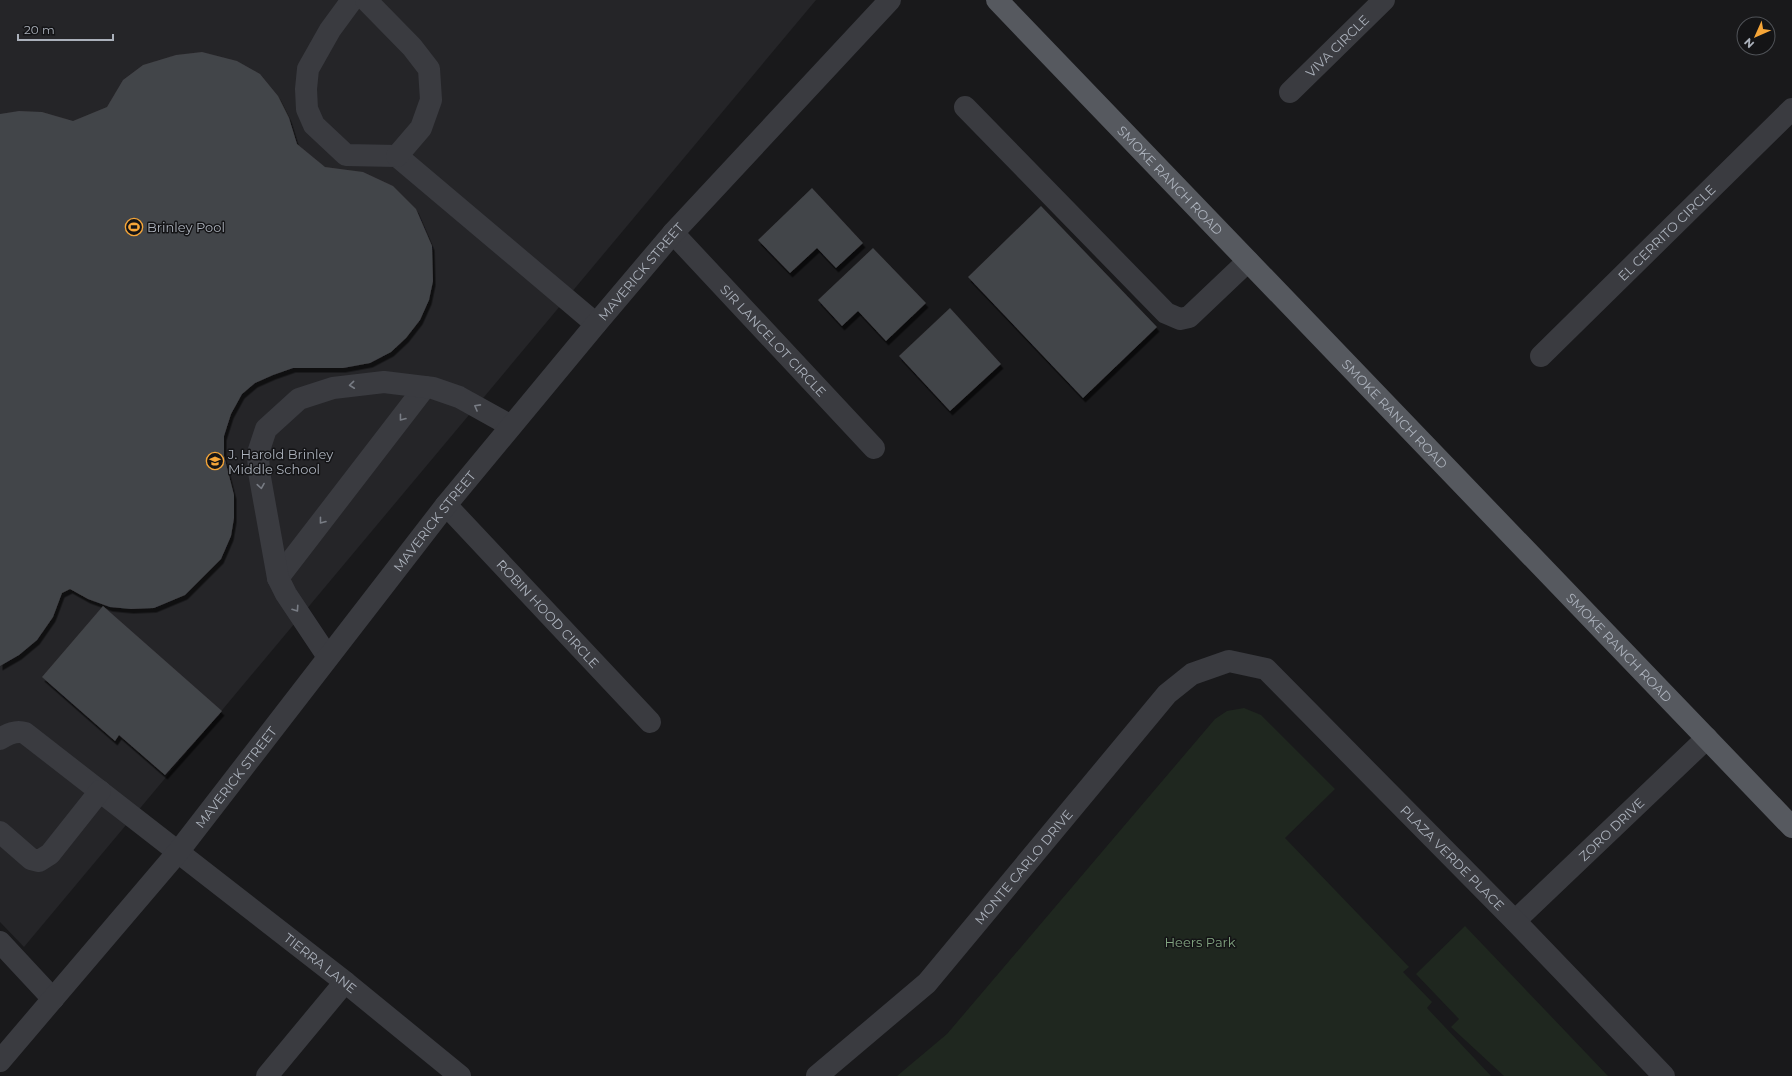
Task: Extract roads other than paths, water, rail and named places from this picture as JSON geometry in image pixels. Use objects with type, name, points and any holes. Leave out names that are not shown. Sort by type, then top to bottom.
[{"type":"main road","name":"SMOKE RANCH ROAD","points":[[997,0],[1792,827]]},
{"type":"street","points":[[352,0],[330,30],[308,69],[306,89],[307,109],[314,125],[346,155],[397,156],[596,324]]},
{"type":"street","points":[[366,0],[412,47],[429,69],[431,100],[421,128],[397,156]]},
{"type":"street","name":"MAVERICK STREET","points":[[0,1061],[178,852],[446,504],[596,324],[673,233],[890,0]]},
{"type":"street","name":"VIVA CIRCLE","points":[[1290,92],[1384,0]]},
{"type":"street","points":[[965,107],[1166,313],[1180,318],[1189,317],[1248,261]]},
{"type":"street","name":"EL CERRITO CIRCLE","points":[[1541,356],[1792,109]]},
{"type":"street","name":"SIR LANCELOT CIRCLE","points":[[673,233],[874,448]]},
{"type":"street","points":[[328,657],[286,594],[278,578],[259,472],[258,453],[266,429],[299,399],[332,388],[384,382],[425,387],[459,397],[511,426]]},
{"type":"street","points":[[278,578],[425,387]]},
{"type":"street","name":"ROBIN HOOD CIRCLE","points":[[446,504],[650,722]]},
{"type":"street","name":"PLAZA VERDE PLACE","points":[[1229,661],[1266,669],[1515,921],[1664,1076]]},
{"type":"street","name":"MONTE CARLO DRIVE","points":[[816,1076],[927,983],[1168,694],[1192,674],[1229,661]]},
{"type":"street","name":"TIERRA LANE","points":[[0,739],[13,732],[25,733],[345,982],[460,1076]]},
{"type":"street","name":"ZORO DRIVE","points":[[1515,921],[1707,738]]},
{"type":"street","points":[[0,832],[31,859],[39,861],[50,854],[100,791]]},
{"type":"street","points":[[0,942],[53,999]]},
{"type":"street","points":[[267,1076],[345,982]]},
{"type":"place","name":"Brinley Pool","points":[[134,227]]},
{"type":"place","name":"J. Harold Brinley Middle School","points":[[215,461]]},
{"type":"park label","name":"Heers Park","points":[[1200,942]]}]
